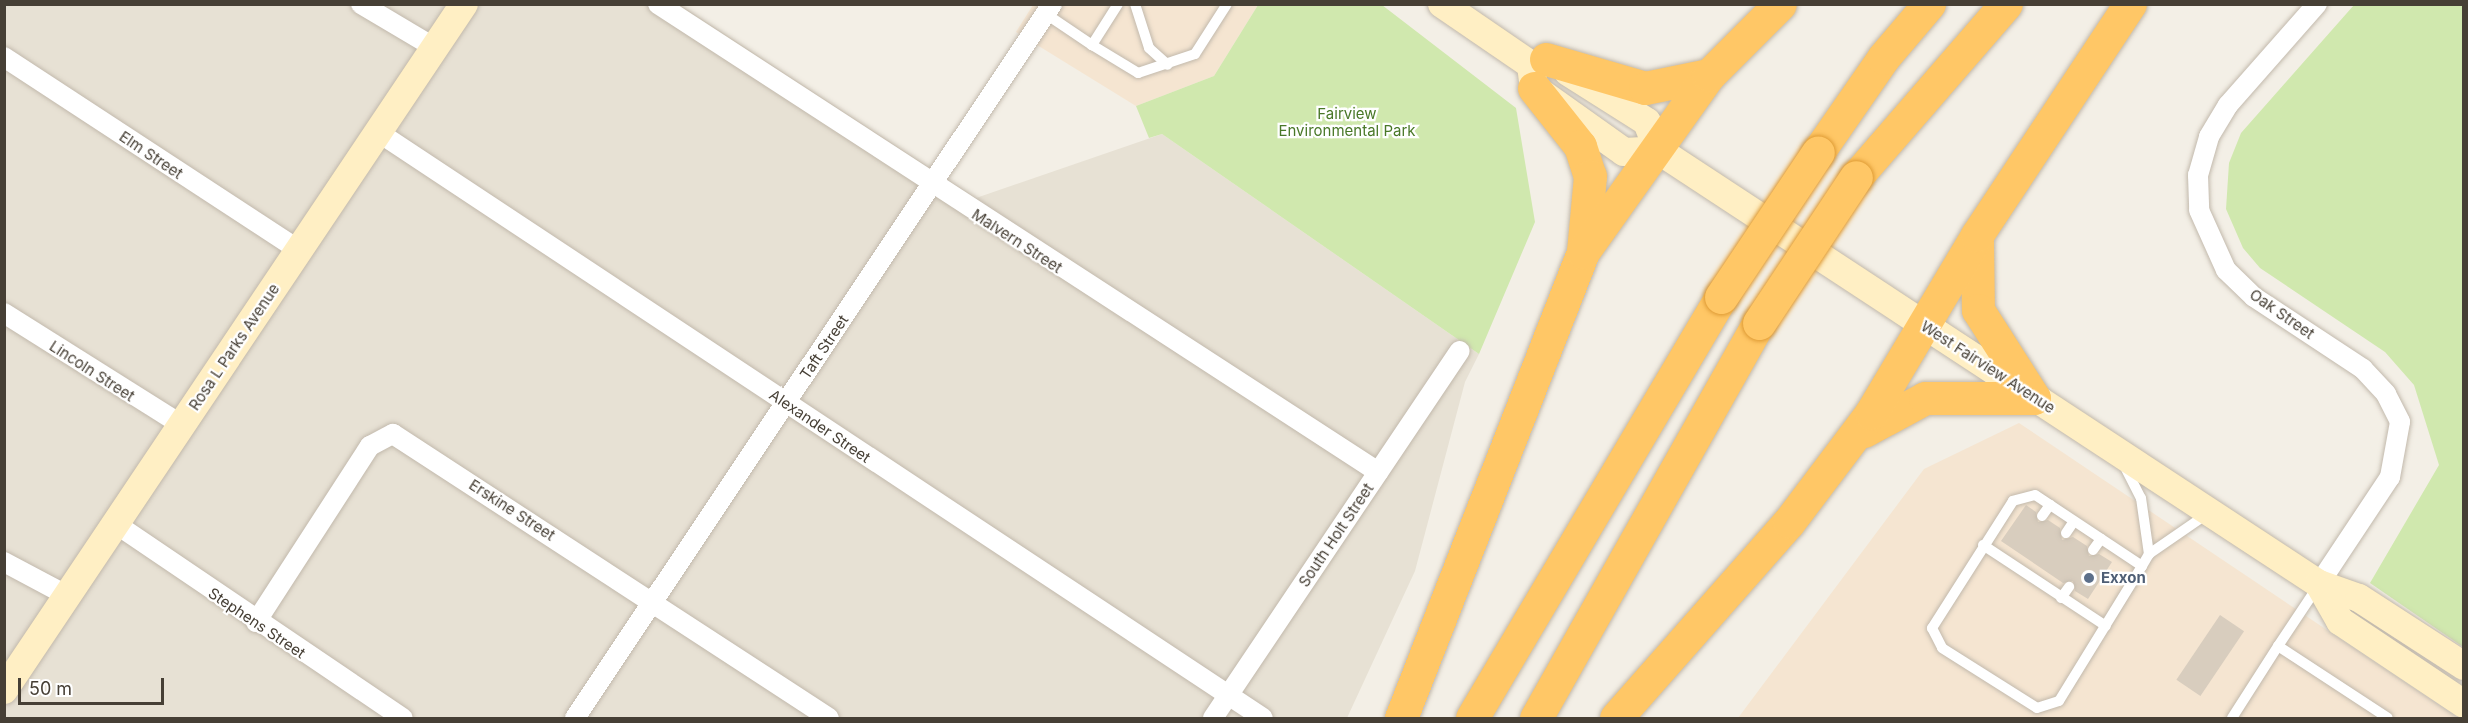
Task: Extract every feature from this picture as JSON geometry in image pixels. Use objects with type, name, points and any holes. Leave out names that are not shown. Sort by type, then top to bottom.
[{"type":"highway","points":[[1401,718],[1583,252],[1659,150],[1709,75],[1780,4]]},
{"type":"highway","points":[[1472,718],[1721,297],[1883,58],[1929,4]]},
{"type":"highway","points":[[1536,718],[1759,323],[1856,177],[2006,4]]},
{"type":"highway","points":[[1616,718],[1789,522],[1852,439],[1925,326],[1977,236],[2130,4]]},
{"type":"highway","points":[[1537,70],[1645,88],[1709,75]]},
{"type":"highway","points":[[1537,70],[1581,146],[1590,176],[1583,252]]},
{"type":"highway","points":[[1977,236],[1978,310],[2034,398]]},
{"type":"highway","points":[[1852,439],[1924,398],[2034,398]]},
{"type":"main road","name":"Rosa L Parks Avenue","points":[[4,690],[464,4]]},
{"type":"main road","points":[[1442,4],[1537,70],[1624,152],[1659,150]]},
{"type":"main road","name":"West Fairview Avenue","points":[[1659,150],[2319,584],[2359,598],[2463,666]]},
{"type":"main road","name":"West Fairview Avenue","points":[[2319,584],[2340,621],[2463,704]]},
{"type":"street","points":[[361,4],[435,48]]},
{"type":"street","name":"Malvern Street","points":[[658,4],[932,186],[1378,472]]},
{"type":"street","name":"Oak Street","points":[[2317,4],[2228,105],[2209,137],[2198,175],[2199,210],[2226,270],[2254,297],[2363,369],[2386,394],[2400,422],[2390,477],[2319,584]]},
{"type":"street","name":"Taft Street","points":[[575,718],[1049,9]]},
{"type":"street","name":"Elm Street","points":[[4,57],[299,250]]},
{"type":"street","name":"Alexander Street","points":[[378,132],[1263,718]]},
{"type":"street","name":"Lincoln Street","points":[[4,313],[182,425]]},
{"type":"street","name":"South Holt Street","points":[[1213,718],[1460,351]]},
{"type":"street","name":"Erskine Street","points":[[256,622],[370,446],[393,434],[829,718]]},
{"type":"street","name":"Stephens Street","points":[[116,524],[256,622],[402,718]]},
{"type":"street","points":[[4,562],[66,595]]},
{"type":"lane","points":[[1092,45],[1118,4]]},
{"type":"lane","points":[[1135,4],[1149,48],[1168,65]]},
{"type":"lane","points":[[1049,9],[1092,45],[1132,72],[1168,65],[1195,54],[1227,4]]},
{"type":"lane","points":[[2119,453],[2141,498],[2150,554]]},
{"type":"lane","points":[[2142,566],[2035,495],[2013,501],[1932,628],[1942,648],[2037,708],[2059,701],[2150,554],[2210,513]]},
{"type":"lane","points":[[2042,516],[2050,505]]},
{"type":"lane","points":[[2067,533],[2074,521]]},
{"type":"lane","points":[[2093,550],[2101,538]]},
{"type":"lane","points":[[1983,545],[2106,626]]},
{"type":"lane","points":[[2009,563],[2016,552]]},
{"type":"lane","points":[[2035,580],[2042,569]]},
{"type":"lane","points":[[2232,718],[2319,584]]},
{"type":"lane","points":[[2061,598],[2069,587]]},
{"type":"lane","points":[[2278,646],[2388,718]]},
{"type":"shaded area","points":[[4,5],[680,5],[976,198],[1162,134],[1479,354],[1465,382],[1415,571],[1347,718],[5,718]]},
{"type":"shaded area","points":[[1033,5],[1258,5],[1214,76],[1136,106],[1016,32]]},
{"type":"shaded area","points":[[2019,423],[2458,718],[1738,718],[1924,469]]},
{"type":"green space","name":"Fairview Environmental Park","points":[[1258,5],[1382,5],[1516,108],[1535,222],[1479,354],[1162,134],[1149,138],[1136,106],[1214,76]]},
{"type":"green space","points":[[2354,5],[2463,5],[2463,647],[2370,583],[2439,465],[2414,385],[2385,352],[2260,268],[2243,248],[2226,209],[2229,163],[2241,133]]},
{"type":"building","points":[[2026,505],[2036,512],[2038,522],[2048,520],[2060,528],[2062,540],[2073,537],[2087,546],[2089,556],[2099,554],[2112,562],[2088,599],[2075,591],[2073,581],[2063,583],[2001,541]]},
{"type":"building","points":[[2220,615],[2244,631],[2200,696],[2176,680]]},
{"type":"place","name":"Exxon","points":[[2089,578]]}]
